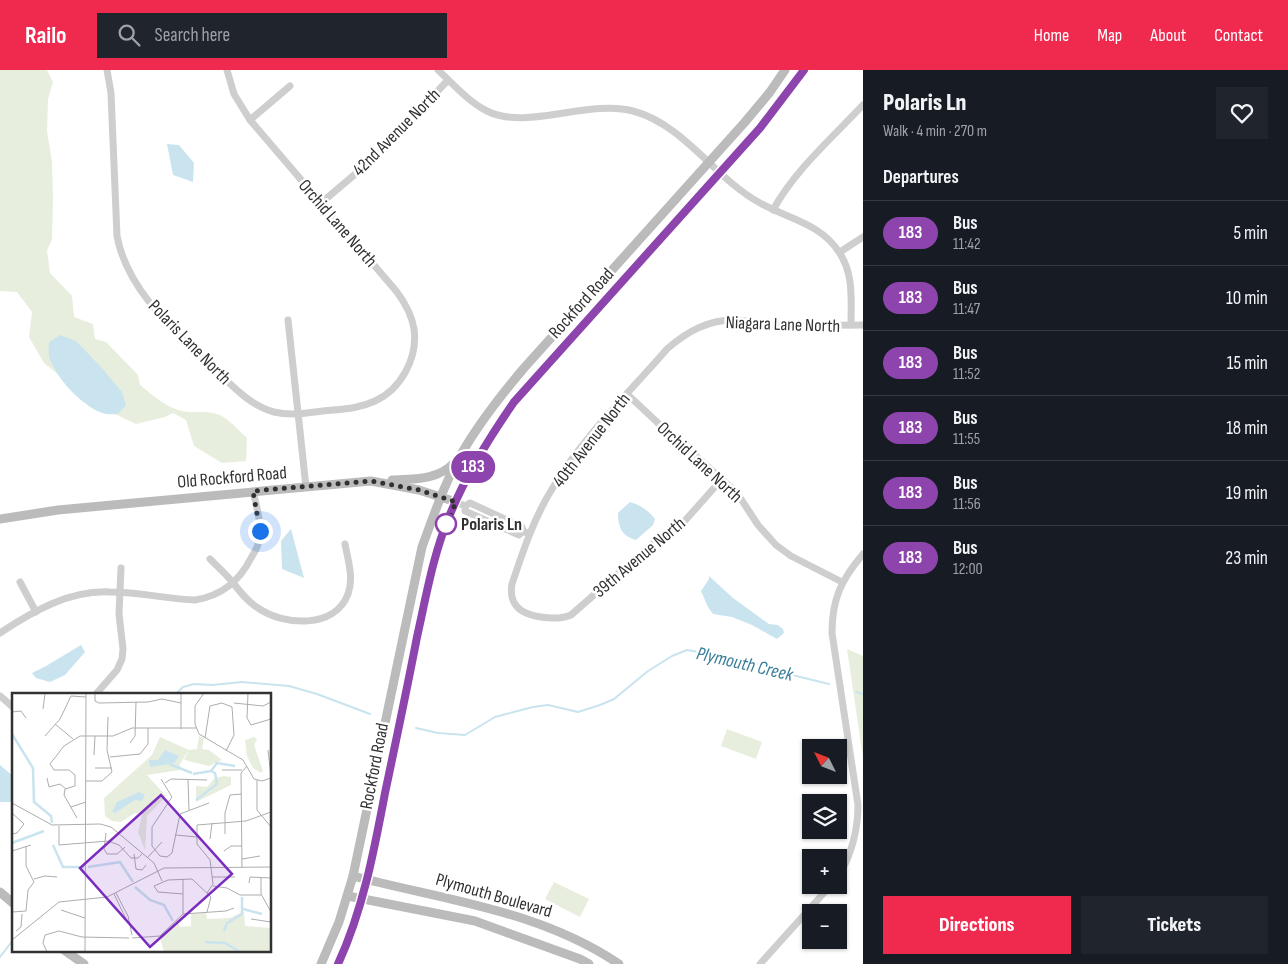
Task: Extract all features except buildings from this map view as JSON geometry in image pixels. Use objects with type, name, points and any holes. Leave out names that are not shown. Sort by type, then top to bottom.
[{"type":"main road","name":"Rockford Road","points":[[321,964],[339,922],[353,876],[420,554],[441,497],[462,452],[498,399],[524,368],[745,122],[785,70]]},
{"type":"main road","name":"Rockford Road","points":[[338,964],[353,929],[376,841],[421,618],[438,546],[456,502],[488,439],[514,402],[760,128],[804,70]]},
{"type":"main road","points":[[371,481],[433,476],[450,467],[462,452]]},
{"type":"main road","name":"Old Rockford Road","points":[[0,519],[58,510],[371,481],[396,484],[456,502]]},
{"type":"main road","name":"Plymouth Boulevard","points":[[353,876],[460,900],[531,921],[557,930],[584,943],[619,964]]},
{"type":"main road","points":[[0,892],[12,902]]},
{"type":"main road","name":"Plymouth Boulevard","points":[[348,896],[474,921],[580,959],[589,964]]},
{"type":"main road","points":[[67,953],[76,964]]},
{"type":"main road","points":[[67,953],[84,964]]},
{"type":"street","name":"Polaris Lane North","points":[[107,70],[111,93],[119,248],[129,271],[145,295],[174,330],[240,393],[261,407],[285,414],[363,406],[376,400],[396,385]]},
{"type":"street","name":"Orchid Lane North","points":[[227,70],[234,94],[250,120],[406,304],[414,330],[414,344],[406,372],[396,385]]},
{"type":"street","points":[[438,70],[486,110],[497,116],[509,118],[612,108],[630,110],[647,115],[663,124],[677,134],[719,174],[742,192],[773,210],[802,221],[828,238],[840,252],[850,280],[851,325]]},
{"type":"street","name":"42nd Avenue North","points":[[321,203],[380,154],[448,80]]},
{"type":"street","points":[[250,120],[290,86]]},
{"type":"street","points":[[773,210],[782,194],[794,179],[863,105]]},
{"type":"street","points":[[840,252],[863,237]]},
{"type":"street","points":[[288,320],[306,486]]},
{"type":"street","name":"Niagara Lane North","points":[[656,362],[678,339],[691,331],[719,321],[734,320],[768,325],[863,325]]},
{"type":"street","name":"40th Avenue North","points":[[547,618],[522,610],[515,605],[512,598],[512,584],[526,533],[560,476],[576,454],[656,362]]},
{"type":"street","name":"Orchid Lane North","points":[[627,394],[671,437],[694,454],[737,492],[758,525],[776,545],[791,556],[842,582]]},
{"type":"street","name":"39th Avenue North","points":[[547,618],[563,618],[571,615],[651,545],[673,532],[682,524],[722,478]]},
{"type":"street","points":[[0,633],[59,600],[76,595],[93,592],[121,592],[195,600],[219,593],[234,583],[247,567],[259,540],[260,531],[253,491]]},
{"type":"street","name":"Old Rockford Road","points":[[456,502],[465,506],[470,503],[522,527],[526,533]]},
{"type":"street","points":[[210,559],[234,583],[247,600],[259,609],[272,615],[300,621],[322,619],[336,610],[348,595],[350,582],[345,544]]},
{"type":"street","points":[[847,860],[853,848],[858,820],[858,805],[832,634],[833,605],[842,582],[863,554]]},
{"type":"street","points":[[97,693],[117,670],[124,649],[119,614],[121,568]]},
{"type":"street","points":[[20,582],[36,612]]},
{"type":"street","points":[[0,696],[12,706]]},
{"type":"street","points":[[760,964],[823,894]]},
{"type":"green space","points":[[0,70],[47,70],[53,82],[48,99],[47,131],[52,162],[52,240],[47,250],[50,273],[72,296],[74,317],[93,324],[95,339],[106,342],[138,375],[140,385],[163,403],[183,411],[209,412],[224,417],[247,438],[246,461],[222,463],[194,446],[186,420],[173,413],[165,417],[136,424],[98,406],[44,363],[29,337],[32,312],[17,292],[0,291]]},
{"type":"green space","points":[[847,649],[863,656],[863,758]]},
{"type":"green space","points":[[727,729],[762,742],[756,759],[721,746]]},
{"type":"green space","points":[[554,882],[589,899],[580,917],[545,899]]},
{"type":"water","points":[[167,144],[179,145],[194,163],[193,182],[173,175]]},
{"type":"water","points":[[60,335],[76,341],[122,392],[126,405],[118,414],[104,414],[94,409],[63,382],[49,357],[49,342]]},
{"type":"water","points":[[630,502],[644,508],[655,519],[653,525],[636,540],[624,534],[619,523],[618,513]]},
{"type":"water","points":[[291,529],[304,578],[282,569],[281,541]]},
{"type":"water","points":[[709,576],[733,598],[769,624],[778,625],[783,629],[784,633],[777,639],[752,625],[732,617],[713,614],[701,591]]},
{"type":"water","points":[[81,645],[85,652],[65,675],[50,682],[36,678],[32,673],[46,666]]},
{"type":"water","points":[[0,765],[12,775],[12,802],[0,802]]},
{"type":"waterway","name":"Plymouth Creek","points":[[416,728],[438,733],[465,735],[495,717],[533,707],[548,705],[578,712],[614,699],[648,671],[672,656],[687,650],[764,666],[829,684]]},
{"type":"waterway","name":"Plymouth Creek","points":[[177,693],[183,687],[194,684],[212,685],[242,682],[289,686],[317,694],[370,714]]},
{"type":"waterway","name":"Plymouth Creek","points":[[856,692],[863,694]]},
{"type":"waterway","name":"Plymouth Creek","points":[[0,957],[12,942]]},
{"type":"bus line","name":"183","points":[[338,964],[353,929],[376,841],[421,618],[438,546],[449,516],[474,465],[488,439],[514,402],[760,128],[804,70]]},
{"type":"place","name":"Polaris Ln","points":[[446,524]]},
{"type":"route","points":[[260,531],[253,491],[371,481],[396,484],[456,502],[444,531],[446,524]]}]
